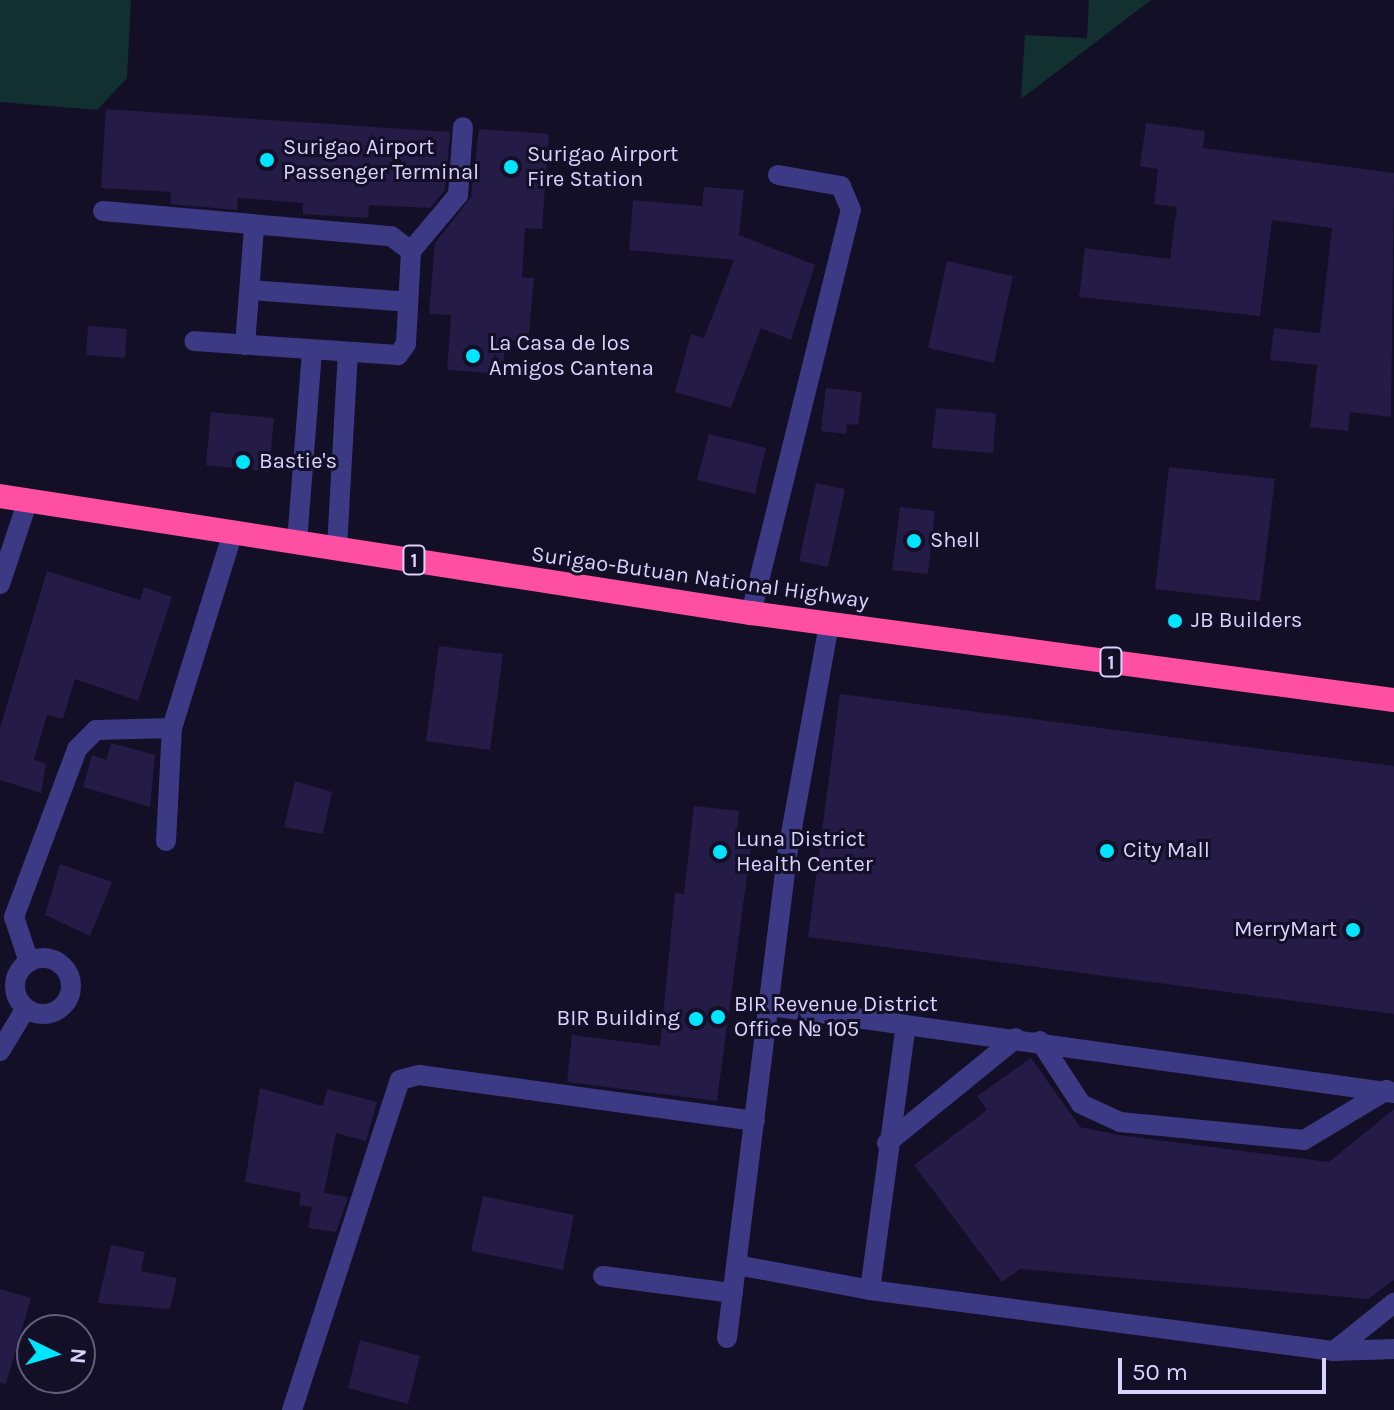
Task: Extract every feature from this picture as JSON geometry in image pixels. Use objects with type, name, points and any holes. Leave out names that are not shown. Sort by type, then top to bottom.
[{"type":"highway","name":"Surigao-Butuan National Highway","points":[[0,496],[751,613],[1394,700]]},
{"type":"street","points":[[194,341],[390,357],[404,351],[411,251],[458,195],[463,127]]},
{"type":"street","points":[[751,613],[851,210],[841,186],[778,175]]},
{"type":"street","points":[[103,211],[254,227],[391,236],[411,251]]},
{"type":"street","points":[[245,345],[254,227]]},
{"type":"street","points":[[250,290],[408,302]]},
{"type":"street","points":[[297,542],[312,350]]},
{"type":"street","points":[[337,548],[348,353]]},
{"type":"street","points":[[0,584],[28,500]]},
{"type":"street","points":[[166,841],[172,728],[233,532]]},
{"type":"street","points":[[727,1338],[786,861],[829,624]]},
{"type":"street","points":[[29,962],[14,917],[77,749],[96,730],[172,728]]},
{"type":"street","points":[[26,1008],[52,1013],[67,1002],[71,984],[56,961],[29,962]]},
{"type":"street","points":[[26,1008],[15,984],[29,962]]},
{"type":"street","points":[[770,1006],[1040,1041],[1390,1092]]},
{"type":"street","points":[[0,1051],[26,1008]]},
{"type":"street","points":[[870,1290],[887,1143],[906,1025]]},
{"type":"street","points":[[887,1143],[1016,1038]]},
{"type":"street","points":[[1040,1041],[1089,1112],[1120,1122],[1304,1140],[1390,1092]]},
{"type":"street","points":[[292,1410],[400,1080],[419,1075],[755,1121]]},
{"type":"street","points":[[737,1265],[870,1290],[1334,1351],[1394,1349]]},
{"type":"street","points":[[603,1276],[733,1293]]},
{"type":"street","points":[[1334,1351],[1394,1303]]},
{"type":"green space","points":[[0,0],[131,0],[127,78],[97,110],[0,102]]},
{"type":"green space","points":[[1089,0],[1151,0],[1021,99],[1025,35],[1087,38]]},
{"type":"building","name":"Surigao Airport Passenger Terminal","points":[[106,109],[450,132],[445,190],[430,208],[369,205],[368,218],[303,214],[303,203],[238,198],[237,210],[170,204],[171,192],[101,188]]},
{"type":"building","points":[[1146,123],[1205,131],[1203,148],[1394,173],[1391,417],[1350,412],[1348,431],[1310,427],[1317,365],[1270,360],[1274,328],[1320,333],[1332,228],[1272,220],[1260,316],[1079,297],[1085,248],[1170,259],[1177,207],[1154,204],[1158,169],[1140,166]]},
{"type":"building","points":[[479,129],[549,134],[542,229],[525,228],[522,277],[534,278],[528,342],[505,340],[503,374],[447,370],[451,315],[429,314],[435,243],[471,197]]},
{"type":"building","points":[[704,187],[744,190],[739,235],[815,265],[791,340],[761,328],[731,408],[675,392],[691,334],[704,338],[734,260],[629,250],[633,200],[702,206]]},
{"type":"building","points":[[947,261],[1013,276],[994,363],[928,348]]},
{"type":"building","points":[[88,326],[127,329],[125,358],[86,355]]},
{"type":"building","points":[[826,388],[862,392],[858,425],[847,424],[846,434],[821,431]]},
{"type":"building","points":[[936,408],[996,413],[993,453],[932,448]]},
{"type":"building","points":[[211,412],[274,418],[269,472],[206,465]]},
{"type":"building","points":[[709,434],[766,448],[755,494],[697,480]]},
{"type":"building","points":[[1169,467],[1275,479],[1260,601],[1155,589]]},
{"type":"building","points":[[816,483],[845,489],[828,567],[799,561]]},
{"type":"building","name":"Shell","points":[[900,507],[935,511],[928,574],[892,570]]},
{"type":"building","points":[[47,571],[140,600],[144,587],[172,597],[138,701],[75,679],[63,719],[47,715],[34,760],[46,764],[41,793],[0,780],[0,728]]},
{"type":"building","points":[[439,646],[503,654],[490,750],[426,741]]},
{"type":"building","name":"City Mall","points":[[840,694],[1394,766],[1394,1014],[808,937]]},
{"type":"building","points":[[111,743],[155,755],[150,807],[83,787],[92,755],[106,760]]},
{"type":"building","points":[[295,781],[332,792],[323,834],[284,827]]},
{"type":"building","points":[[694,806],[739,811],[736,836],[752,838],[717,1101],[567,1082],[572,1035],[660,1046],[675,893],[684,894]]},
{"type":"building","points":[[60,864],[112,882],[90,936],[45,915]]},
{"type":"building","points":[[1031,1058],[1080,1127],[1119,1135],[1329,1162],[1394,1109],[1394,1280],[1368,1299],[1020,1269],[1002,1282],[914,1165],[987,1110],[977,1096]]},
{"type":"building","points":[[260,1088],[323,1106],[327,1089],[377,1102],[366,1141],[336,1133],[324,1193],[348,1197],[336,1232],[308,1228],[312,1207],[299,1205],[301,1193],[245,1182]]},
{"type":"building","points":[[483,1196],[574,1215],[563,1270],[471,1251]]},
{"type":"building","points":[[111,1245],[145,1252],[141,1271],[177,1278],[170,1309],[98,1303]]},
{"type":"building","points":[[0,1289],[31,1298],[26,1314],[16,1314],[16,1350],[6,1384],[0,1383]]},
{"type":"building","points":[[360,1340],[420,1356],[408,1404],[348,1388]]},
{"type":"place","name":"Surigao Airport Passenger Terminal","points":[[267,160]]},
{"type":"place","name":"Surigao Airport Fire Station","points":[[511,167]]},
{"type":"place","name":"La Casa de los Amigos Cantena","points":[[473,356]]},
{"type":"place","name":"Bastie's","points":[[243,462]]},
{"type":"place","name":"Shell","points":[[914,541]]},
{"type":"place","name":"JB Builders","points":[[1175,621]]},
{"type":"place","name":"City Mall","points":[[1107,851]]},
{"type":"place","name":"Luna District Health Center","points":[[720,852]]},
{"type":"place","name":"MerryMart","points":[[1353,930]]},
{"type":"place","name":"BIR Revenue District Office № 105","points":[[718,1017]]},
{"type":"place","name":"BIR Building","points":[[696,1019]]}]
